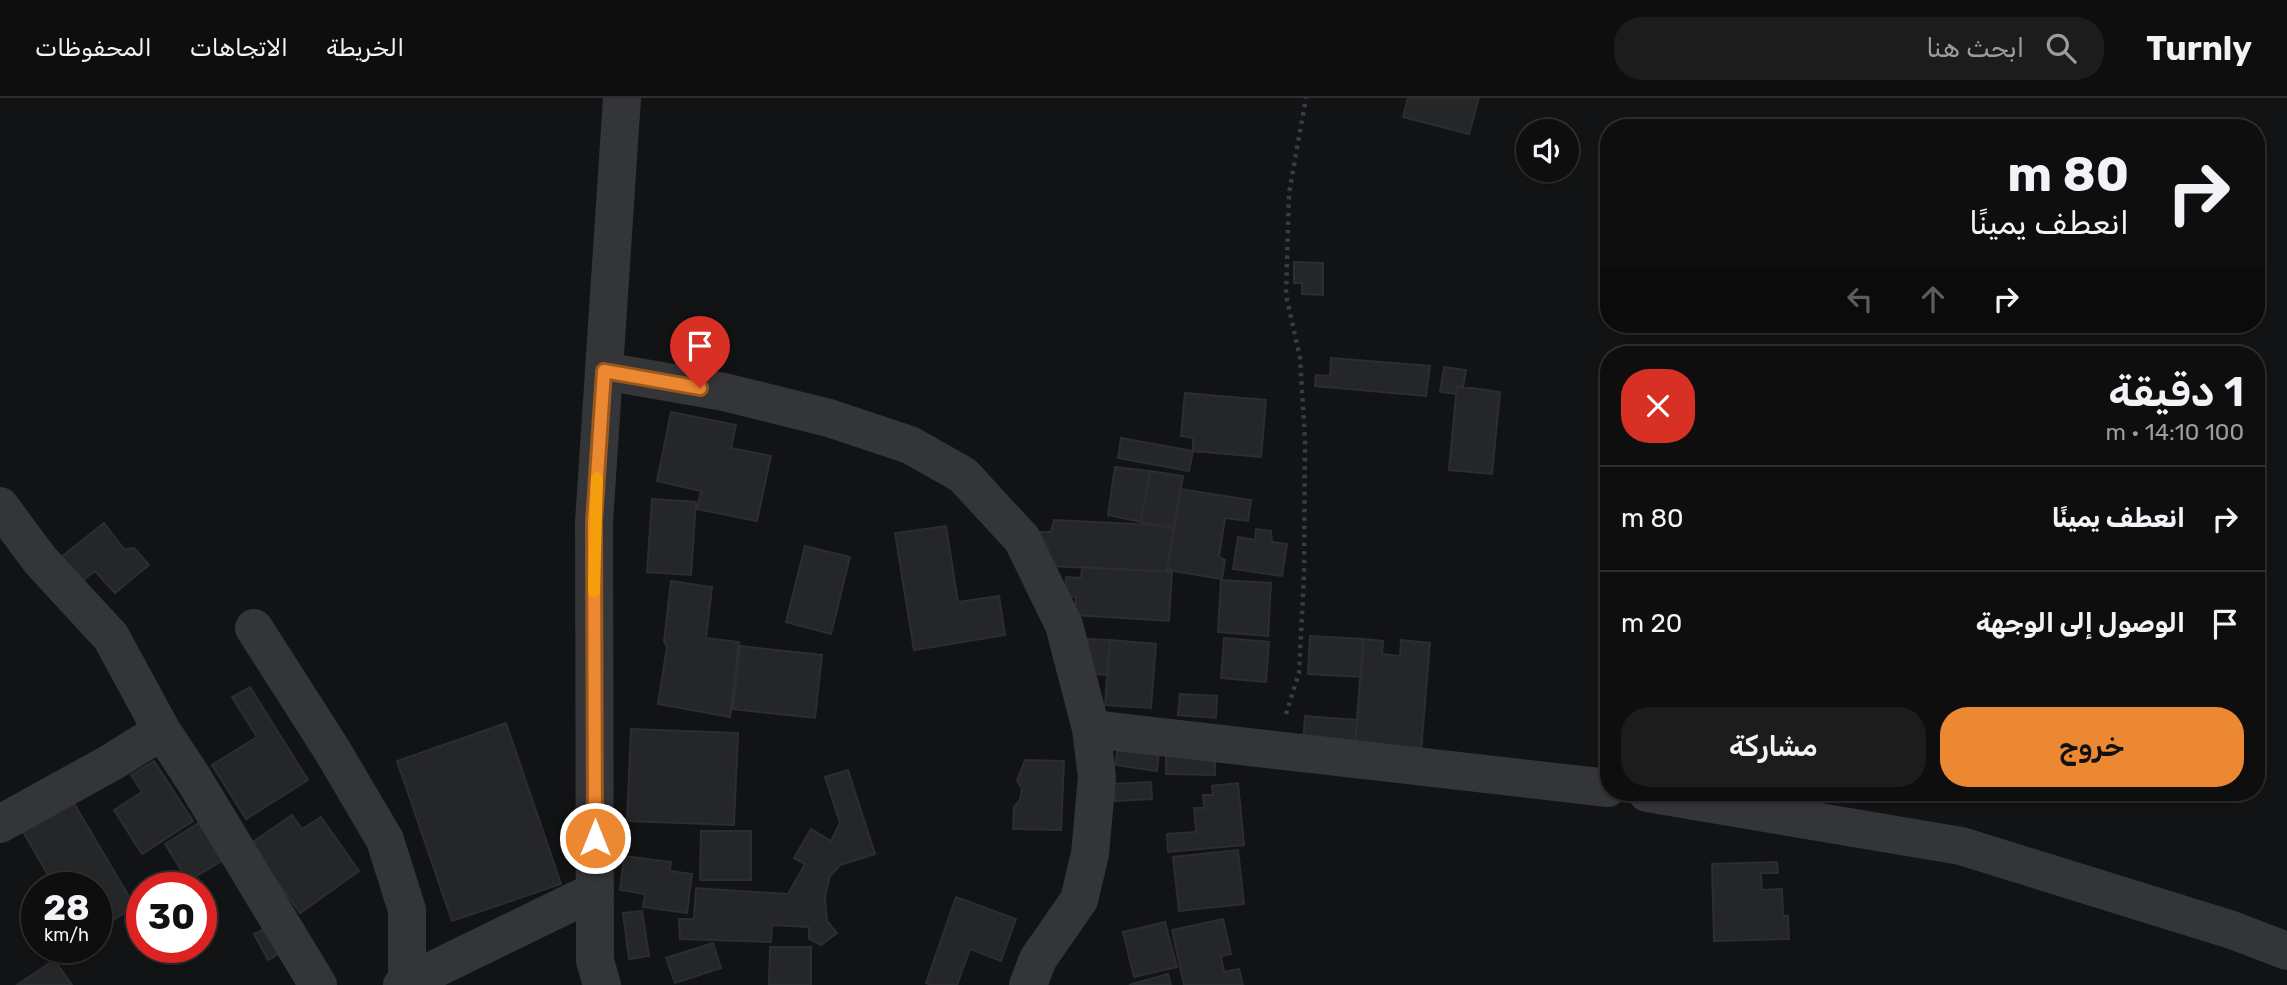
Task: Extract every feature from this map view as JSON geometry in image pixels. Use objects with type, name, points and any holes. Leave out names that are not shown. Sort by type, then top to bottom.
[{"type":"street","points":[[602,985],[595,961],[594,522],[622,98]]},
{"type":"street","points":[[604,371],[724,392],[829,418],[911,444],[963,475],[1022,539],[1064,625],[1091,730],[1097,778],[1090,854],[1079,900],[1038,958],[1028,985]]},
{"type":"street","points":[[0,506],[40,560],[111,637],[162,731],[318,985]]},
{"type":"street","points":[[254,628],[332,750],[385,841],[407,910],[404,984],[595,891]]},
{"type":"street","points":[[1091,730],[1600,787]]},
{"type":"street","points":[[0,824],[162,731]]},
{"type":"street","points":[[1694,801],[1961,846],[2232,930],[2287,951]]},
{"type":"path","points":[[1284,720],[1299,673],[1304,576],[1305,440],[1300,358],[1286,295],[1289,193],[1306,98]]},
{"type":"building","points":[[1408,98],[1479,98],[1469,134],[1403,117]]},
{"type":"building","points":[[1294,262],[1323,263],[1323,295],[1302,294],[1302,283],[1294,283]]},
{"type":"building","points":[[1331,358],[1430,366],[1426,396],[1315,386],[1316,375],[1330,376]]},
{"type":"building","points":[[1444,367],[1466,370],[1463,388],[1457,386],[1456,394],[1440,392]]},
{"type":"building","points":[[1457,386],[1500,392],[1492,474],[1449,470]]},
{"type":"building","points":[[1185,393],[1266,400],[1261,457],[1193,451],[1193,438],[1181,436]]},
{"type":"building","points":[[671,412],[736,425],[731,448],[771,456],[757,521],[697,509],[701,491],[657,481]]},
{"type":"building","points":[[1121,438],[1193,451],[1189,471],[1118,458]]},
{"type":"building","points":[[1115,467],[1150,471],[1141,522],[1108,515]]},
{"type":"building","points":[[1150,471],[1183,476],[1174,529],[1141,522]]},
{"type":"building","points":[[1180,489],[1251,500],[1248,521],[1225,518],[1219,557],[1225,560],[1222,579],[1167,570]]},
{"type":"building","points":[[652,499],[696,502],[691,575],[647,572]]},
{"type":"building","points":[[1054,520],[1174,526],[1167,570],[1172,572],[1050,566],[1037,532],[1051,532]]},
{"type":"building","points":[[104,523],[124,549],[134,548],[149,565],[115,593],[95,571],[74,587],[55,562]]},
{"type":"building","points":[[946,526],[958,602],[999,596],[1005,635],[914,650],[895,533]]},
{"type":"building","points":[[1256,529],[1271,531],[1272,542],[1287,544],[1282,576],[1233,569],[1238,537],[1255,540]]},
{"type":"building","points":[[805,546],[850,557],[831,634],[786,622]]},
{"type":"building","points":[[1082,567],[1172,572],[1169,621],[1075,615],[1076,597],[1065,596],[1066,577],[1081,578]]},
{"type":"building","points":[[1221,580],[1271,583],[1268,636],[1218,632]]},
{"type":"building","points":[[671,581],[712,587],[706,638],[739,642],[730,717],[658,704],[667,647],[664,641]]},
{"type":"building","points":[[1310,636],[1363,639],[1362,677],[1308,674]]},
{"type":"building","points":[[1224,638],[1269,642],[1266,682],[1221,678]]},
{"type":"building","points":[[1088,639],[1110,640],[1107,675],[1085,673]]},
{"type":"building","points":[[1363,639],[1383,641],[1382,654],[1400,656],[1401,640],[1430,643],[1421,752],[1355,747]]},
{"type":"building","points":[[1110,640],[1156,644],[1151,708],[1105,705]]},
{"type":"building","points":[[740,646],[822,655],[815,718],[733,709]]},
{"type":"building","points":[[250,687],[308,780],[246,819],[212,765],[257,737],[232,697]]},
{"type":"building","points":[[1180,694],[1217,696],[1216,718],[1178,715]]},
{"type":"building","points":[[1305,716],[1357,720],[1355,747],[1303,744]]},
{"type":"building","points":[[506,723],[561,884],[452,921],[397,761]]},
{"type":"building","points":[[631,729],[738,733],[734,825],[627,821]]},
{"type":"building","points":[[1118,747],[1159,752],[1157,771],[1115,765]]},
{"type":"building","points":[[1166,751],[1215,752],[1215,775],[1166,774]]},
{"type":"building","points":[[1025,760],[1064,761],[1061,830],[1013,829],[1014,807],[1020,800],[1022,788],[1017,781]]},
{"type":"building","points":[[154,761],[193,821],[142,854],[114,810],[142,792],[131,775]]},
{"type":"building","points":[[848,770],[875,854],[840,865],[830,876],[825,896],[827,921],[837,933],[821,945],[809,939],[809,927],[772,925],[771,942],[680,939],[679,919],[694,919],[696,888],[788,894],[805,864],[794,858],[811,829],[831,841],[840,823],[825,777]]},
{"type":"building","points":[[1151,782],[1152,799],[1115,801],[1114,784]]},
{"type":"building","points":[[1238,783],[1244,845],[1168,852],[1167,834],[1196,832],[1194,808],[1204,808],[1203,795],[1213,795],[1212,786]]},
{"type":"building","points":[[72,800],[126,892],[126,912],[112,921],[112,872],[46,872],[22,830]]},
{"type":"building","points":[[292,815],[302,829],[321,817],[359,871],[300,913],[250,844]]},
{"type":"building","points":[[199,823],[222,861],[203,872],[182,872],[165,844]]},
{"type":"building","points":[[701,831],[751,831],[751,880],[700,880]]},
{"type":"building","points":[[1238,850],[1244,904],[1179,911],[1173,857]]},
{"type":"building","points":[[624,856],[671,862],[670,871],[692,874],[687,913],[643,907],[645,894],[620,890]]},
{"type":"building","points":[[1777,862],[1778,873],[1761,873],[1762,890],[1782,889],[1783,916],[1788,916],[1789,939],[1714,941],[1712,864]]},
{"type":"building","points":[[956,897],[1016,919],[1001,961],[970,949],[957,985],[932,985],[926,983]]},
{"type":"building","points":[[642,911],[649,956],[629,959],[623,913]]},
{"type":"building","points":[[1223,919],[1231,954],[1221,956],[1224,972],[1239,969],[1243,985],[1184,985],[1172,930]]},
{"type":"building","points":[[1165,922],[1177,967],[1134,977],[1123,932]]},
{"type":"building","points":[[271,926],[284,951],[268,960],[254,934]]},
{"type":"building","points":[[713,943],[721,968],[675,983],[666,958]]},
{"type":"building","points":[[770,947],[811,947],[811,985],[769,985]]},
{"type":"building","points":[[50,963],[56,963],[72,985],[17,985]]},
{"type":"building","points":[[1168,974],[1171,985],[1129,985]]},
{"type":"slow traffic","points":[[594,591],[597,478]]},
{"type":"route","points":[[595,838],[594,522],[604,371],[700,388]]}]
